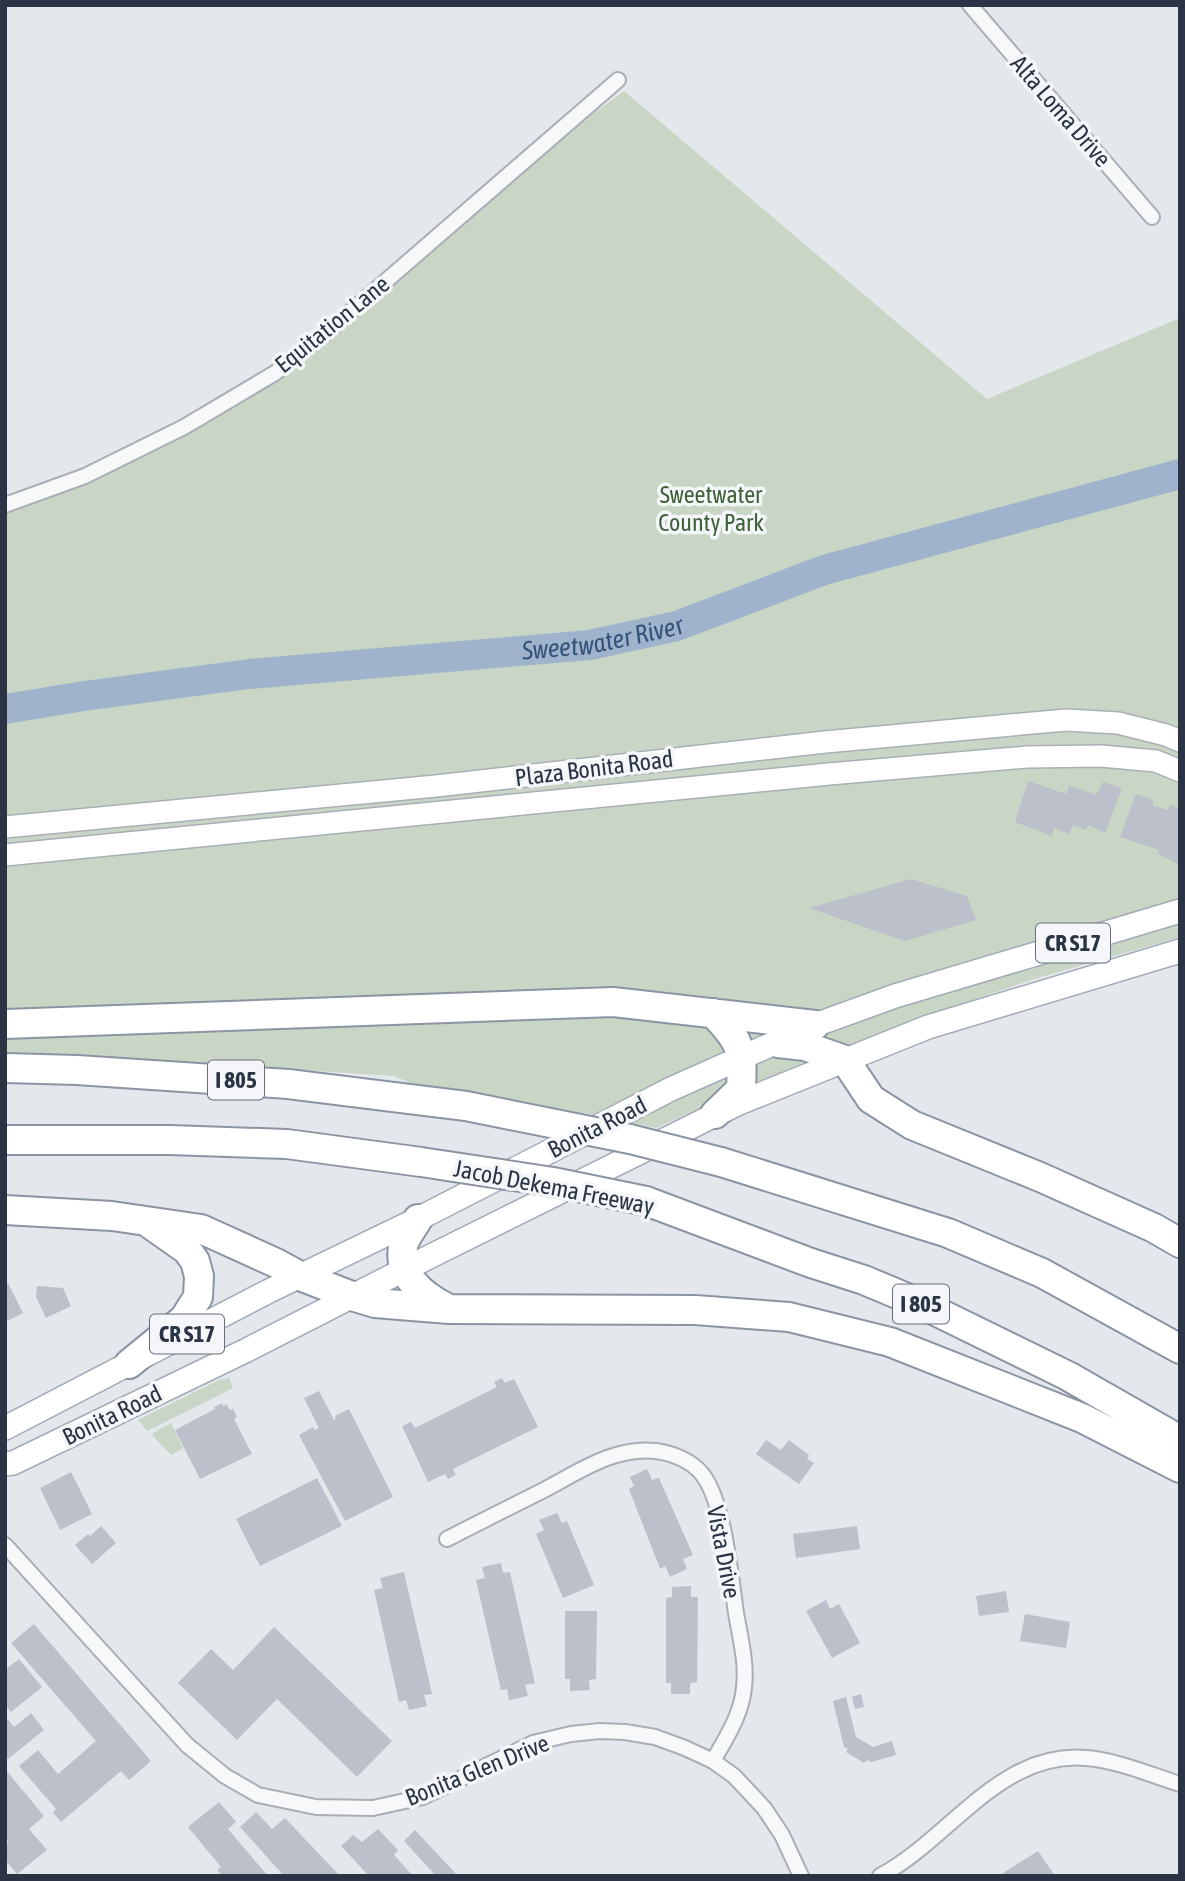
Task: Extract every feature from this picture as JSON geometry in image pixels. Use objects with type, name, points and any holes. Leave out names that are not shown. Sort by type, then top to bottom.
[{"type":"highway","points":[[5,1024],[613,1002],[815,1025]]},
{"type":"highway","points":[[713,1013],[732,1032],[742,1058],[741,1089],[715,1114]]},
{"type":"highway","points":[[778,1043],[805,1046],[845,1060],[871,1099],[912,1125],[1053,1183],[1154,1228],[1180,1243]]},
{"type":"highway","name":"I 805","points":[[5,1068],[288,1083],[466,1105],[630,1139],[721,1162],[948,1233],[1042,1273],[1180,1349]]},
{"type":"highway","name":"Jacob Dekema Freeway","points":[[5,1140],[170,1140],[286,1144],[553,1182],[646,1201],[864,1280],[919,1303],[1068,1376],[1180,1440]]},
{"type":"highway","points":[[5,1210],[112,1216],[201,1229],[300,1276],[375,1303],[449,1309],[695,1310],[789,1317],[890,1342],[1082,1419],[1180,1468]]},
{"type":"highway","points":[[418,1219],[404,1243],[404,1269],[421,1292],[449,1309]]},
{"type":"highway","points":[[129,1364],[184,1320],[198,1293],[199,1276],[195,1261],[187,1250],[144,1221]]},
{"type":"highway","points":[[1042,1273],[1093,1287],[1180,1329]]},
{"type":"main road","name":"Plaza Bonita Road","points":[[5,827],[436,786],[825,742],[1054,721],[1118,723],[1167,735],[1180,741]]},
{"type":"main road","name":"Plaza Bonita Road","points":[[5,855],[1027,757],[1101,757],[1156,761],[1180,771]]},
{"type":"main road","name":"Bonita Road","points":[[5,1428],[671,1089],[815,1025],[895,996],[1180,911]]},
{"type":"main road","name":"Bonita Road","points":[[5,1464],[13,1463],[235,1356],[715,1114],[928,1027],[1180,951]]},
{"type":"street","name":"Alta Loma Drive","points":[[970,5],[1152,218]]},
{"type":"street","name":"Equitation Lane","points":[[5,505],[85,476],[184,427],[275,373],[327,332],[618,80]]},
{"type":"street","name":"Vista Drive","points":[[447,1539],[605,1458],[640,1450],[658,1451],[692,1464],[708,1483],[719,1511],[743,1656],[744,1687],[739,1710],[713,1760]]},
{"type":"street","name":"Bonita Glen Drive","points":[[5,1545],[187,1745],[225,1776],[258,1795],[316,1807],[373,1808],[423,1797],[533,1743],[571,1734],[600,1731],[655,1737],[713,1760]]},
{"type":"street","points":[[880,1876],[912,1856],[1001,1781],[1033,1765],[1068,1758],[1099,1759],[1180,1784]]},
{"type":"street","points":[[713,1760],[734,1776],[764,1808],[782,1835],[801,1876]]},
{"type":"green space","name":"Sweetwater County Park","points":[[624,91],[987,399],[1180,318],[1180,937],[1034,979],[894,1027],[757,1082],[656,1128],[586,1113],[466,1106],[394,1076],[80,1055],[5,1055],[5,505],[245,398],[559,139]]},
{"type":"green space","points":[[229,1378],[233,1388],[147,1431],[138,1420],[219,1380]]},
{"type":"green space","points":[[171,1423],[183,1448],[171,1455],[153,1433]]},
{"type":"building","points":[[1028,781],[1066,794],[1069,785],[1096,795],[1103,782],[1122,788],[1105,833],[1088,825],[1086,830],[1073,825],[1069,834],[1054,828],[1052,836],[1015,822]]},
{"type":"building","points":[[1136,794],[1153,800],[1153,806],[1169,810],[1170,805],[1180,808],[1180,865],[1158,854],[1159,850],[1120,837]]},
{"type":"building","points":[[911,879],[967,896],[976,920],[905,941],[809,908]]},
{"type":"building","points":[[8,1283],[23,1313],[5,1322],[5,1285]]},
{"type":"building","points":[[37,1286],[63,1288],[71,1306],[46,1318],[36,1297]]},
{"type":"building","points":[[502,1378],[505,1383],[514,1379],[538,1427],[453,1469],[456,1475],[448,1479],[445,1474],[428,1482],[402,1426],[411,1422],[415,1428],[497,1387],[494,1382]]},
{"type":"building","points":[[319,1391],[334,1420],[335,1416],[349,1409],[393,1497],[345,1521],[299,1435],[313,1427],[314,1430],[319,1428],[304,1398]]},
{"type":"building","points":[[222,1403],[230,1410],[233,1409],[237,1417],[234,1419],[252,1454],[200,1479],[175,1430]]},
{"type":"building","points":[[766,1440],[781,1450],[789,1440],[809,1455],[807,1459],[814,1463],[799,1484],[756,1454]]},
{"type":"building","points":[[647,1469],[652,1480],[659,1478],[693,1555],[683,1559],[687,1569],[670,1577],[665,1566],[660,1569],[629,1489],[634,1486],[630,1477]]},
{"type":"building","points":[[71,1472],[92,1514],[60,1530],[40,1488]]},
{"type":"building","points":[[317,1478],[342,1526],[260,1566],[236,1519]]},
{"type":"building","points":[[557,1513],[562,1523],[567,1521],[594,1585],[563,1598],[536,1534],[544,1530],[539,1520]]},
{"type":"building","points":[[101,1526],[116,1543],[92,1564],[75,1545]]},
{"type":"building","points":[[857,1526],[860,1549],[796,1558],[793,1534]]},
{"type":"building","points":[[501,1563],[503,1573],[510,1572],[535,1683],[525,1685],[528,1696],[509,1700],[507,1689],[501,1690],[476,1580],[485,1578],[482,1567]]},
{"type":"building","points":[[404,1572],[432,1694],[424,1695],[427,1706],[409,1710],[406,1700],[399,1702],[374,1590],[383,1588],[380,1578]]},
{"type":"building","points":[[691,1586],[691,1597],[698,1597],[697,1682],[690,1683],[690,1694],[671,1694],[671,1683],[666,1683],[666,1598],[672,1597],[672,1587]]},
{"type":"building","points":[[1006,1591],[1009,1612],[979,1616],[976,1596]]},
{"type":"building","points":[[826,1600],[830,1609],[839,1604],[860,1643],[832,1658],[806,1611]]},
{"type":"building","points":[[565,1611],[597,1611],[596,1679],[589,1680],[590,1690],[570,1691],[570,1679],[565,1679]]},
{"type":"building","points":[[1025,1614],[1070,1622],[1066,1648],[1020,1641]]},
{"type":"building","points":[[34,1624],[151,1761],[129,1780],[121,1771],[61,1822],[53,1813],[56,1809],[19,1766],[38,1750],[58,1774],[96,1741],[11,1643]]},
{"type":"building","points":[[274,1627],[392,1741],[357,1777],[277,1699],[237,1740],[178,1683],[211,1649],[233,1670]]},
{"type":"building","points":[[19,1659],[42,1687],[11,1712],[5,1705],[5,1670]]},
{"type":"building","points":[[861,1694],[864,1707],[855,1709],[852,1697]]},
{"type":"building","points":[[846,1697],[856,1737],[873,1747],[892,1741],[896,1755],[871,1762],[867,1760],[864,1763],[846,1752],[848,1749],[844,1747],[833,1701]]},
{"type":"building","points":[[31,1713],[44,1730],[8,1759],[5,1756],[5,1716],[14,1727]]},
{"type":"building","points":[[5,1769],[44,1816],[29,1829],[47,1850],[17,1874],[5,1860],[5,1845],[9,1842],[5,1838]]},
{"type":"building","points":[[219,1802],[236,1822],[228,1829],[268,1876],[222,1876],[217,1870],[221,1867],[188,1827]]},
{"type":"building","points":[[256,1812],[272,1829],[285,1818],[340,1876],[284,1876],[240,1827]]},
{"type":"building","points":[[378,1829],[398,1850],[394,1855],[413,1876],[369,1876],[341,1846],[353,1835],[362,1842]]},
{"type":"building","points":[[415,1830],[458,1876],[436,1876],[404,1841]]},
{"type":"building","points":[[1038,1851],[1055,1876],[1005,1876],[1003,1873]]},
{"type":"waterway","name":"Sweetwater River","points":[[5,709],[249,674],[590,645],[677,626],[824,570],[1180,474]]}]
